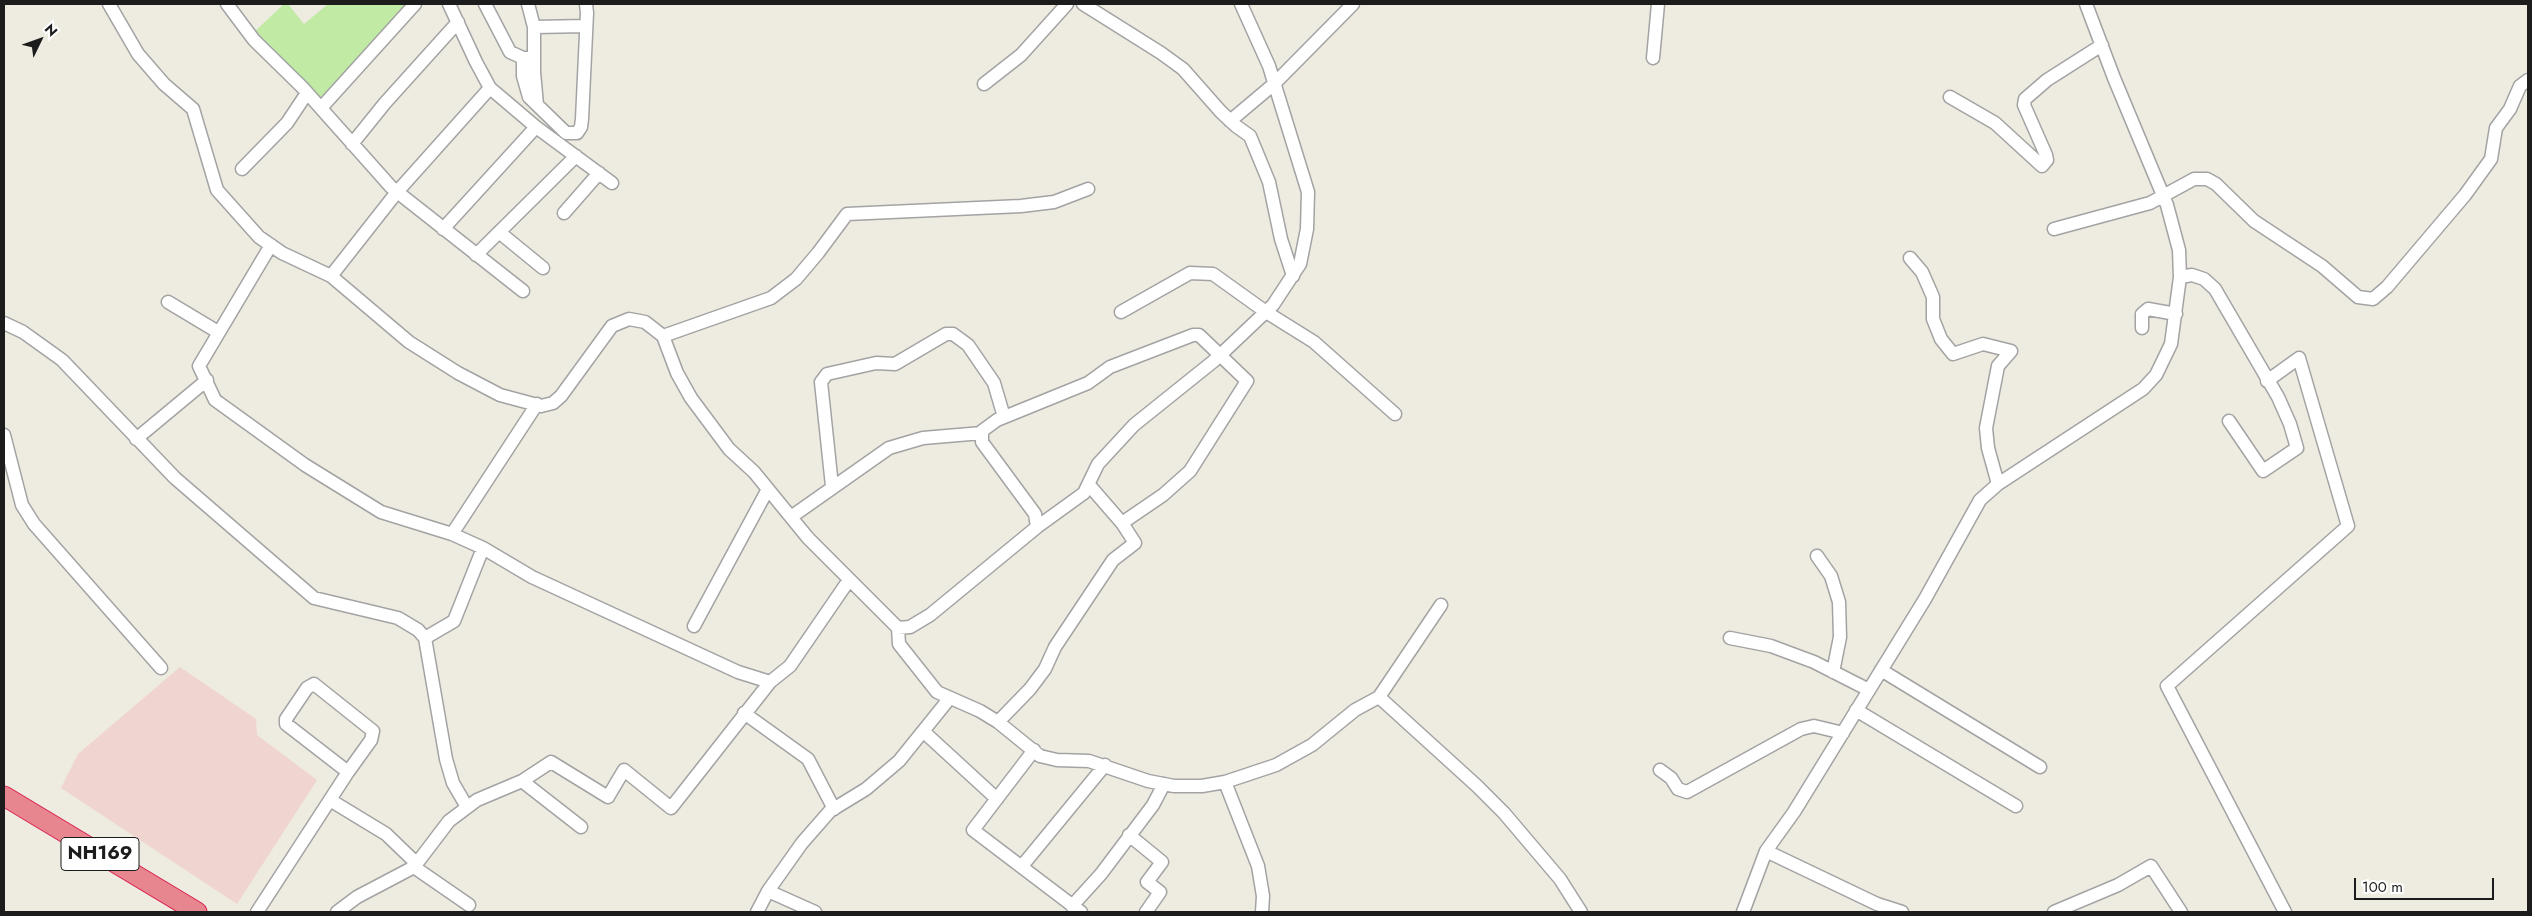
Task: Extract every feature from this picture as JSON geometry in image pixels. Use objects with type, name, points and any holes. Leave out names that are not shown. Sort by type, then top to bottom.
[{"type":"highway","name":"NH169","points":[[4,796],[197,912]]},
{"type":"street","points":[[109,4],[138,54],[164,84],[193,109],[208,166],[217,190],[259,237],[271,246],[331,276],[409,342],[458,374],[500,395],[537,404],[553,403],[561,396],[612,326],[629,319],[637,320],[645,322],[663,336],[677,373],[691,398],[728,449],[754,472],[791,517],[849,580],[898,628],[900,644],[927,682],[937,692],[949,699],[980,711],[998,722],[1040,756],[1058,760],[1089,761],[1148,781],[1164,784],[1202,786],[1225,782],[1276,765],[1312,745],[1354,710],[1378,697],[1441,604]]},
{"type":"street","points":[[227,4],[254,40],[308,93],[397,192],[523,291]]},
{"type":"street","points":[[320,108],[415,4]]},
{"type":"street","points":[[449,4],[490,88],[536,127],[612,182]]},
{"type":"street","points":[[485,4],[510,52],[528,58]]},
{"type":"street","points":[[528,4],[534,27],[528,58],[537,105],[566,133],[577,133],[581,127],[586,4]]},
{"type":"street","points":[[984,84],[1021,55],[1067,4]]},
{"type":"street","points":[[1083,4],[1162,53],[1183,69],[1230,121],[1250,136],[1270,182],[1282,239],[1293,276]]},
{"type":"street","points":[[1230,121],[1274,84],[1353,4]]},
{"type":"street","points":[[1653,58],[1658,4]]},
{"type":"street","points":[[1743,912],[1766,851],[1794,812],[1925,599],[1980,500],[1998,484],[2143,389],[2156,375],[2171,344],[2180,277],[2179,250],[2163,197],[2086,4]]},
{"type":"street","points":[[898,628],[910,627],[930,615],[1037,527],[1068,506],[1089,486],[1098,464],[1134,425],[1222,354],[1266,312],[1300,264],[1307,229],[1308,192],[1269,66],[1243,5]]},
{"type":"street","points":[[352,144],[385,103],[458,22]]},
{"type":"street","points":[[534,27],[586,26]]},
{"type":"street","points":[[1950,97],[1995,123],[2042,166],[2047,160],[2046,155],[2024,105],[2025,99],[2065,68],[2102,45]]},
{"type":"street","points":[[2054,229],[2150,203],[2194,179],[2207,179],[2216,184],[2254,221],[2322,266],[2358,297],[2373,298],[2387,287],[2465,195],[2491,158],[2496,128],[2510,110],[2520,86],[2528,80]]},
{"type":"street","points":[[331,276],[397,192],[490,88]]},
{"type":"street","points":[[242,169],[287,123],[308,93]]},
{"type":"street","points":[[443,229],[536,127]]},
{"type":"street","points":[[476,255],[576,156]]},
{"type":"street","points":[[564,213],[599,173]]},
{"type":"street","points":[[663,336],[771,298],[796,279],[847,214],[1021,206],[1054,202],[1088,189]]},
{"type":"street","points":[[499,232],[543,268]]},
{"type":"street","points":[[271,246],[198,366],[207,380],[215,400],[305,465],[381,512],[452,534],[482,548],[532,577],[738,672],[770,682]]},
{"type":"street","points":[[1910,258],[1922,272],[1932,297],[1933,319],[1940,339],[1953,354],[1983,344],[2011,351],[1998,366],[1986,428],[1988,448],[1998,484]]},
{"type":"street","points":[[1121,312],[1190,274],[1213,274],[1266,312],[1314,342],[1394,414]]},
{"type":"street","points":[[2180,277],[2192,275],[2204,278],[2215,290],[2278,397],[2290,424],[2297,448],[2263,471],[2229,421]]},
{"type":"street","points":[[168,302],[218,332]]},
{"type":"street","points":[[2142,328],[2142,314],[2148,309],[2176,314]]},
{"type":"street","points":[[4,323],[23,332],[62,360],[175,478],[314,598],[398,618],[418,630],[425,638],[446,759],[453,783],[467,807]]},
{"type":"street","points":[[832,486],[821,382],[827,374],[876,363],[895,364],[946,334],[953,334],[968,345],[994,383],[1004,417]]},
{"type":"street","points":[[791,517],[832,486],[889,448],[923,438],[982,433],[1004,417],[1088,383],[1110,367],[1193,335],[1200,335],[1248,380],[1190,471],[1163,496],[1122,523]]},
{"type":"street","points":[[2267,381],[2299,358],[2348,526],[2167,686],[2285,912]]},
{"type":"street","points":[[136,439],[207,380]]},
{"type":"street","points":[[452,534],[537,404]]},
{"type":"street","points":[[982,433],[982,442],[1035,514],[1037,527]]},
{"type":"street","points":[[4,435],[22,506],[34,524],[161,668]]},
{"type":"street","points":[[998,722],[1030,689],[1045,669],[1055,647],[1113,560],[1135,543],[1122,523],[1089,486]]},
{"type":"street","points":[[694,626],[768,489]]},
{"type":"street","points":[[425,638],[454,621],[482,548]]},
{"type":"street","points":[[1817,556],[1831,576],[1839,602],[1840,637],[1833,672]]},
{"type":"street","points":[[337,912],[357,897],[414,867],[449,821],[467,807],[477,800],[522,781],[551,762],[608,797],[624,770],[671,808],[744,713],[770,682],[790,666],[849,580]]},
{"type":"street","points":[[1730,638],[1771,646],[1833,672],[1869,690]]},
{"type":"street","points":[[1881,670],[2040,768]]},
{"type":"street","points":[[257,912],[371,740],[373,731],[318,686],[310,685],[286,718],[286,724],[348,772]]},
{"type":"street","points":[[1378,697],[1477,786],[1504,814],[1560,879],[1581,912]]},
{"type":"street","points":[[757,912],[768,891],[802,844],[834,809],[866,789],[899,761],[949,699]]},
{"type":"street","points":[[1856,710],[2016,806]]},
{"type":"street","points":[[744,713],[808,759],[834,809]]},
{"type":"street","points":[[1660,770],[1671,778],[1678,789],[1686,792],[1801,729],[1814,726],[1843,732]]},
{"type":"street","points":[[924,732],[997,799]]},
{"type":"street","points":[[1034,750],[973,830],[1076,909],[1128,835],[1152,805],[1164,784]]},
{"type":"street","points":[[1022,866],[1104,765]]},
{"type":"street","points":[[522,781],[581,827]]},
{"type":"street","points":[[1225,782],[1258,866],[1263,896],[1262,912]]},
{"type":"street","points":[[335,803],[386,834],[412,860],[414,867],[469,905]]},
{"type":"street","points":[[1128,835],[1162,862],[1147,882],[1160,892],[1146,912]]},
{"type":"street","points":[[1766,851],[1877,904],[1902,912]]},
{"type":"street","points":[[2054,912],[2118,885],[2151,866],[2181,912]]},
{"type":"street","points":[[768,891],[815,912]]},
{"type":"shaded area","points":[[180,667],[256,719],[257,735],[317,780],[237,904],[61,788],[78,754]]},
{"type":"green space","points":[[284,4],[288,4],[304,24],[328,4],[414,4],[322,103],[254,32]]}]
